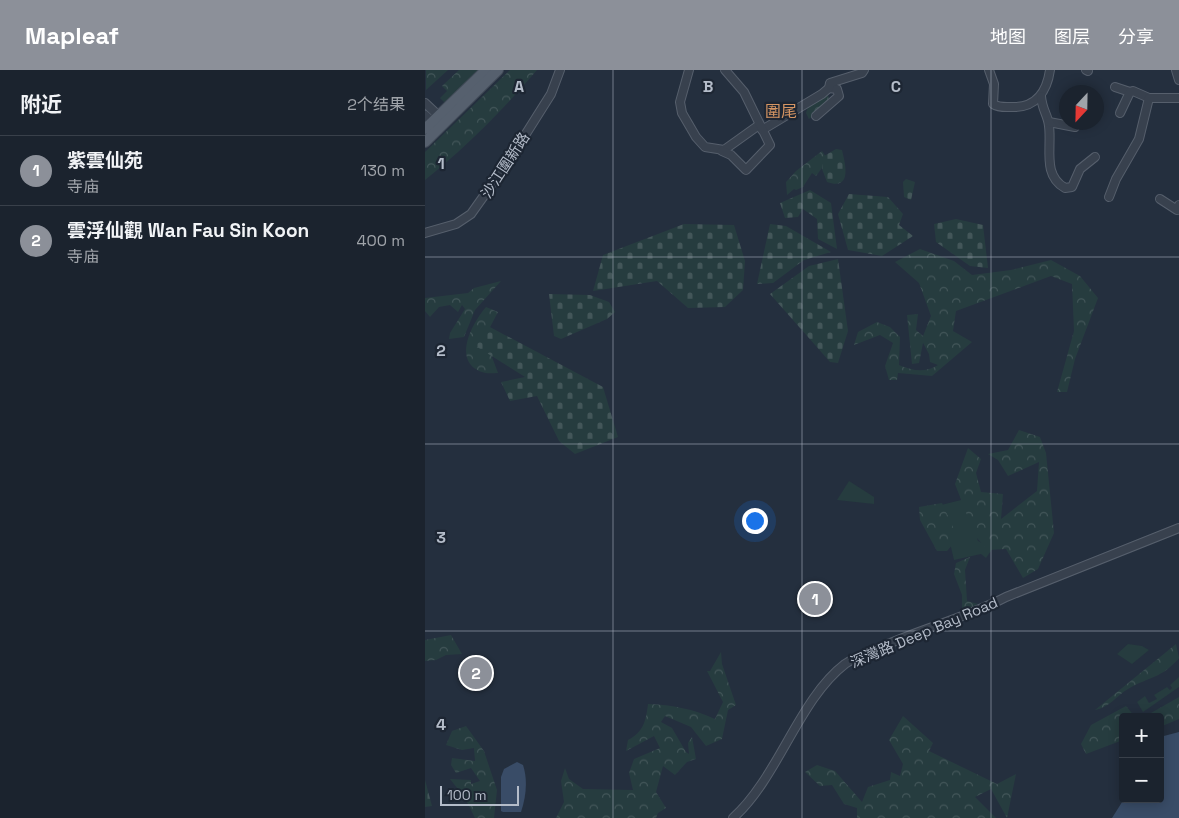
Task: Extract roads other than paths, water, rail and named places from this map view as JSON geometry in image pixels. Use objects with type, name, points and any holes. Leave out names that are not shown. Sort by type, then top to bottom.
[{"type":"main road","points":[[425,130],[486,70]]},
{"type":"main road","points":[[425,142],[436,120],[499,70]]},
{"type":"street","name":"沙江圍新路","points":[[425,233],[456,224],[471,214],[510,159],[551,94],[560,70]]},
{"type":"street","points":[[689,70],[680,102],[682,114],[703,145],[722,150],[731,155],[746,170],[769,148],[769,140],[744,92],[725,70]]},
{"type":"street","points":[[829,88],[830,83],[862,73],[864,70]]},
{"type":"street","points":[[989,70],[994,84],[993,102],[996,106],[1024,107],[1041,96],[1047,87],[1050,70]]},
{"type":"street","points":[[1176,70],[1179,80]]},
{"type":"street","points":[[1115,87],[1130,92],[1133,91],[1149,98],[1179,98]]},
{"type":"street","points":[[722,150],[829,88],[837,89],[839,96],[816,116]]},
{"type":"street","points":[[1120,113],[1130,92]]},
{"type":"street","points":[[1041,96],[1042,109],[1049,122],[1049,167],[1059,185],[1067,189],[1073,187],[1080,169],[1095,157]]},
{"type":"street","points":[[1109,197],[1116,180],[1139,139],[1149,98]]},
{"type":"street","points":[[425,103],[436,120]]},
{"type":"street","points":[[1049,122],[1059,124]]},
{"type":"street","points":[[1160,199],[1178,210]]},
{"type":"street","name":"深灣路 Deep Bay Road","points":[[733,818],[761,785],[809,707],[825,685],[845,664],[885,644],[987,606],[1179,528]]},
{"type":"water","points":[[1179,732],[1179,818],[1112,818],[1121,803],[1164,803],[1164,736]]},
{"type":"water","points":[[517,762],[523,765],[525,777],[526,789],[523,806],[521,812],[503,812],[501,811],[501,777],[504,769]]},
{"type":"place","name":"紫雲仙苑","points":[[815,599]]},
{"type":"place","name":"雲浮仙觀 Wan Fau Sin Koon","points":[[476,673]]},
{"type":"district","name":"圍尾","points":[[781,111]]}]
